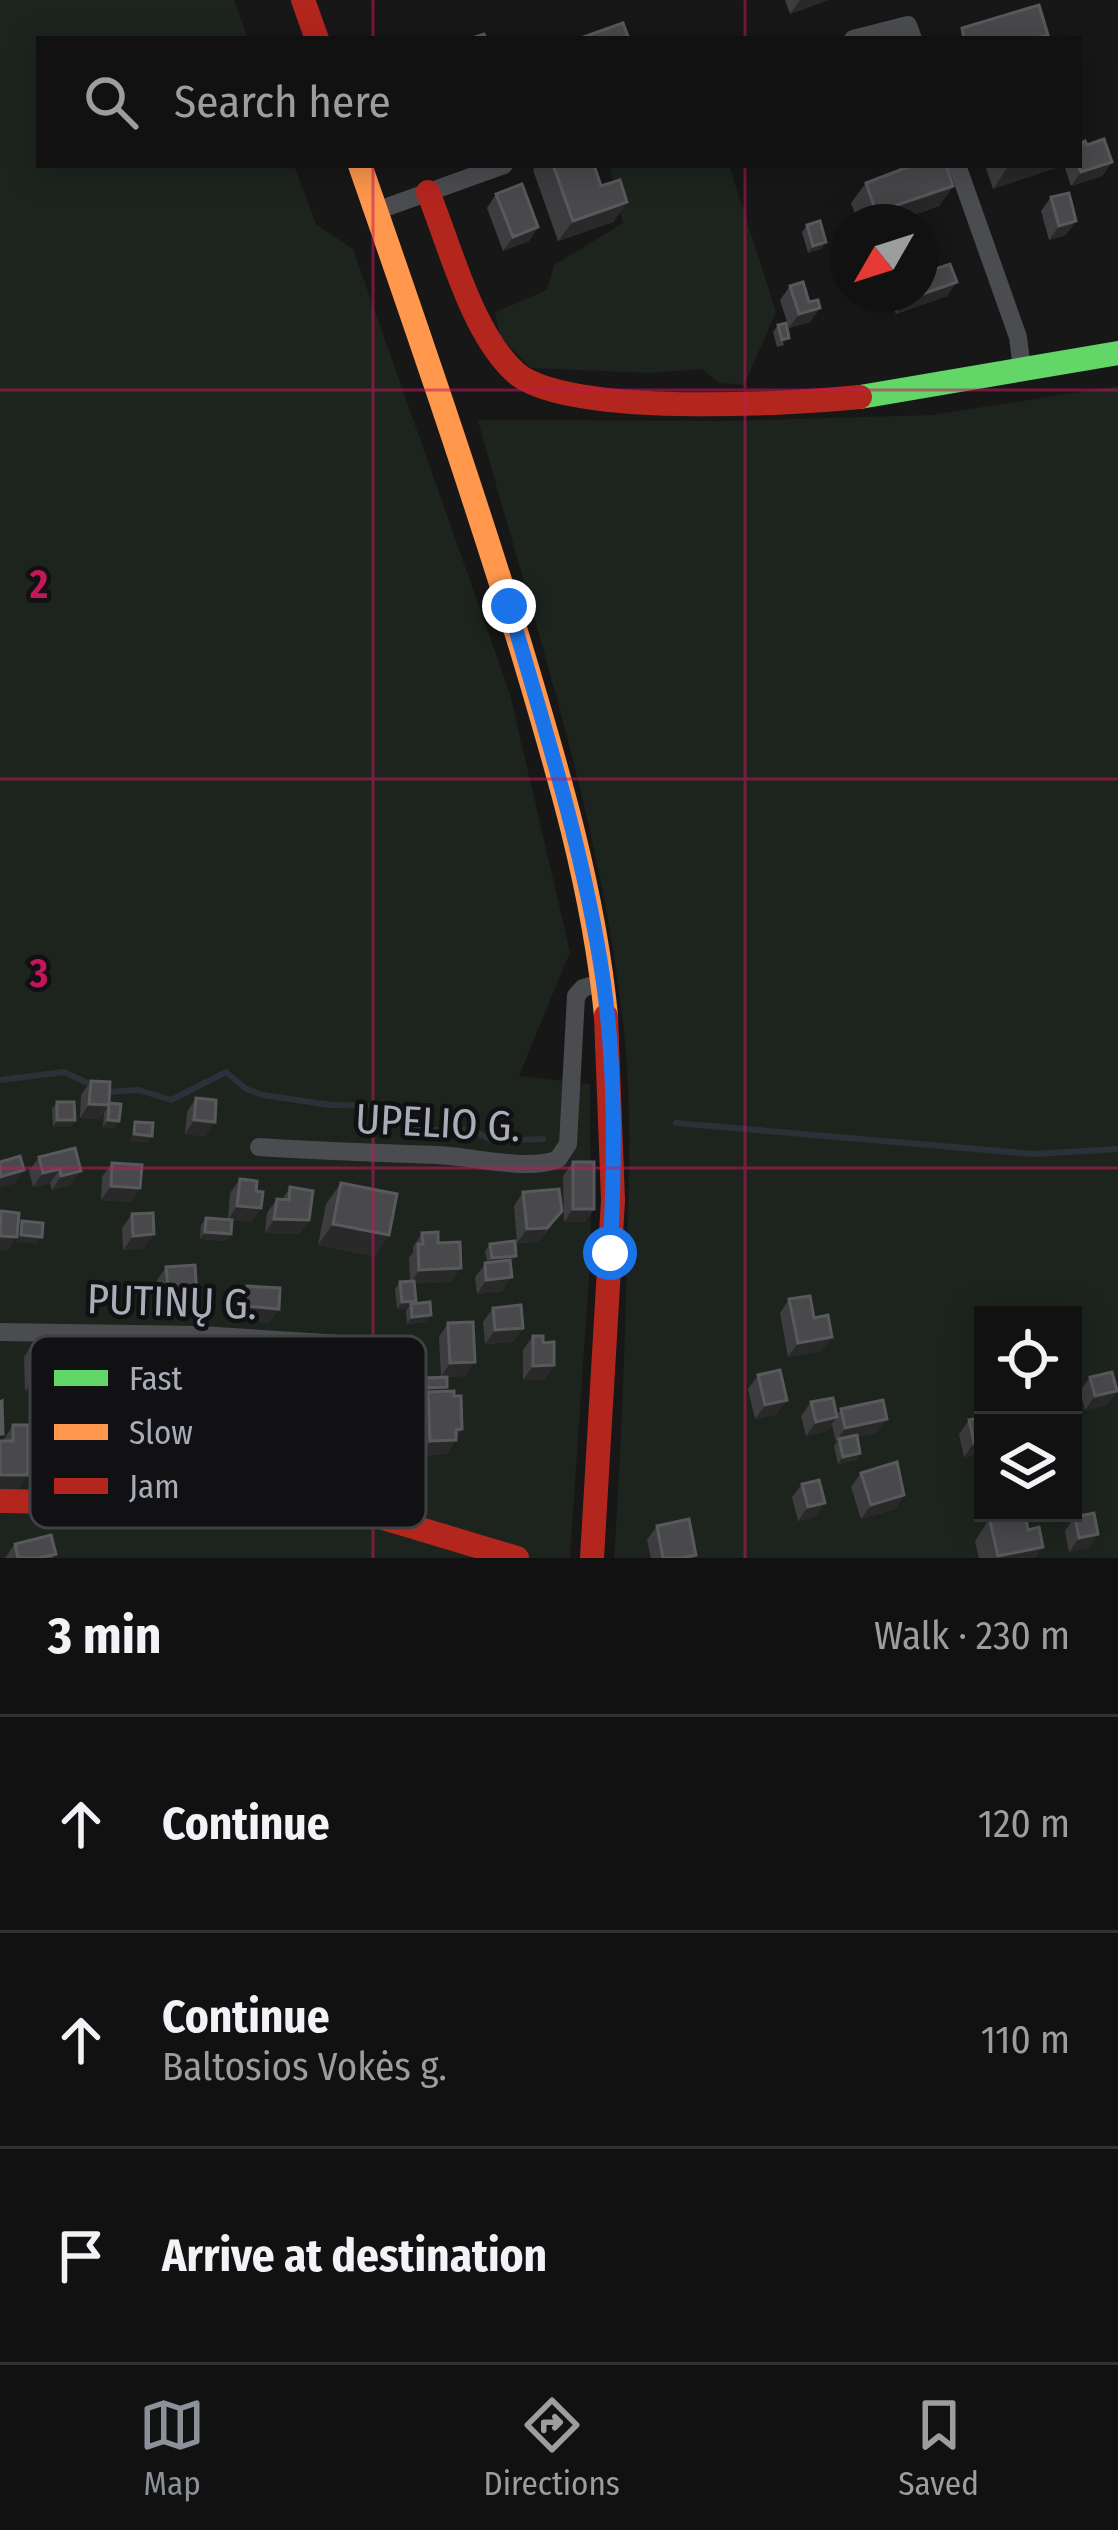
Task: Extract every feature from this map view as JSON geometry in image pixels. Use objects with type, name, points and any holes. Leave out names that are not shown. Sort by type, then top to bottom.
[{"type":"main road","points":[[303,0],[316,36]]},
{"type":"main road","points":[[361,168],[509,606],[552,751],[603,982],[614,1187],[592,1558]]},
{"type":"main road","points":[[428,192],[500,354],[535,387],[560,395],[782,403],[841,398],[1118,353]]},
{"type":"main road","points":[[0,1501],[30,1501]]},
{"type":"main road","points":[[417,1528],[518,1558]]},
{"type":"street","points":[[865,36],[908,25],[912,36]]},
{"type":"street","points":[[376,211],[496,168]]},
{"type":"street","points":[[958,168],[1018,337],[1022,369]]},
{"type":"street","name":"UPELIO G.","points":[[259,1147],[532,1164],[558,1159],[568,1144],[576,996],[590,984],[603,982]]},
{"type":"street","name":"PUTINŲ G.","points":[[0,1332],[216,1336]]},
{"type":"shaded area","points":[[0,0],[234,0],[247,36],[36,36],[36,168],[295,168],[316,224],[353,249],[510,694],[570,952],[519,1076],[590,1084],[591,1247],[570,1558],[0,1558]]},
{"type":"shaded area","points":[[610,168],[730,168],[776,312],[744,385],[719,383],[702,369],[650,373],[531,368],[500,337],[495,312],[547,290],[554,265],[623,223]]},
{"type":"shaded area","points":[[1118,386],[1118,1558],[614,1558],[629,1167],[624,1031],[614,953],[583,799],[478,420],[727,421],[932,415]]},
{"type":"building","points":[[1039,5],[1048,35],[963,36],[962,28]]},
{"type":"building","points":[[623,23],[628,36],[586,36]]},
{"type":"building","points":[[1104,139],[1112,162],[1081,172],[1082,144]]},
{"type":"building","points":[[554,168],[595,168],[601,186],[620,180],[627,202],[573,221]]},
{"type":"building","points":[[905,168],[947,168],[953,186],[900,204],[873,204],[866,183]]},
{"type":"building","points":[[522,184],[538,227],[513,237],[496,194]]},
{"type":"building","points":[[1069,193],[1076,221],[1059,226],[1051,197]]},
{"type":"building","points":[[820,221],[826,242],[813,246],[807,225]]},
{"type":"building","points":[[950,264],[957,282],[938,289],[938,268]]},
{"type":"building","points":[[803,282],[809,302],[818,300],[820,308],[799,314],[790,286]]},
{"type":"building","points":[[786,323],[789,338],[782,340],[778,325]]},
{"type":"building","points":[[91,1081],[110,1082],[109,1105],[89,1104]]},
{"type":"building","points":[[196,1098],[216,1100],[215,1122],[194,1120]]},
{"type":"building","points":[[57,1102],[74,1102],[75,1120],[57,1120]]},
{"type":"building","points":[[109,1103],[121,1104],[119,1121],[108,1120]]},
{"type":"building","points":[[135,1122],[153,1123],[152,1136],[134,1134]]},
{"type":"building","points":[[75,1148],[81,1171],[61,1176],[60,1169],[43,1173],[39,1157]]},
{"type":"building","points":[[20,1156],[24,1170],[0,1177],[0,1162]]},
{"type":"building","points":[[573,1162],[594,1162],[594,1209],[573,1209]]},
{"type":"building","points":[[112,1163],[142,1165],[140,1188],[111,1186]]},
{"type":"building","points":[[240,1179],[257,1181],[256,1191],[263,1192],[261,1208],[237,1206]]},
{"type":"building","points":[[341,1183],[397,1194],[389,1235],[333,1224]]},
{"type":"building","points":[[290,1187],[313,1191],[309,1220],[274,1219],[277,1199],[289,1200]]},
{"type":"building","points":[[559,1189],[562,1211],[547,1228],[527,1229],[523,1192]]},
{"type":"building","points":[[1,1211],[19,1213],[17,1237],[0,1236]]},
{"type":"building","points":[[153,1213],[154,1234],[133,1236],[132,1214]]},
{"type":"building","points":[[206,1218],[232,1220],[231,1234],[205,1232]]},
{"type":"building","points":[[22,1221],[43,1223],[42,1237],[21,1235]]},
{"type":"building","points":[[438,1232],[438,1243],[460,1242],[461,1268],[419,1270],[422,1233]]},
{"type":"building","points":[[515,1241],[516,1256],[492,1258],[490,1244]]},
{"type":"building","points":[[510,1260],[512,1277],[486,1280],[485,1263]]},
{"type":"building","points":[[195,1265],[197,1296],[169,1298],[166,1267]]},
{"type":"building","points":[[414,1281],[416,1301],[402,1302],[400,1282]]},
{"type":"building","points":[[247,1286],[280,1288],[279,1309],[246,1306]]},
{"type":"building","points":[[810,1296],[814,1318],[828,1315],[832,1337],[798,1343],[789,1299]]},
{"type":"building","points":[[430,1302],[431,1315],[412,1317],[411,1304]]},
{"type":"building","points":[[521,1305],[523,1328],[495,1330],[493,1308]]},
{"type":"building","points":[[473,1322],[475,1362],[450,1363],[448,1323]]},
{"type":"building","points":[[533,1336],[543,1336],[543,1343],[554,1342],[554,1365],[533,1366]]},
{"type":"building","points":[[780,1370],[787,1400],[765,1405],[758,1375]]},
{"type":"building","points":[[1112,1372],[1117,1391],[1095,1396],[1090,1377]]},
{"type":"building","points":[[447,1377],[447,1387],[427,1388],[426,1378]]},
{"type":"building","points":[[454,1391],[454,1396],[461,1396],[462,1429],[456,1430],[456,1440],[430,1441],[428,1392]]},
{"type":"building","points":[[833,1398],[837,1417],[816,1422],[811,1402]]},
{"type":"building","points":[[883,1400],[887,1419],[845,1428],[841,1409]]},
{"type":"building","points":[[13,1425],[28,1425],[28,1475],[0,1475],[0,1441],[13,1441]]},
{"type":"building","points":[[857,1435],[860,1453],[843,1457],[839,1439]]},
{"type":"building","points":[[897,1462],[904,1495],[871,1505],[861,1473]]},
{"type":"building","points":[[819,1480],[825,1503],[808,1507],[802,1484]]},
{"type":"building","points":[[1094,1513],[1098,1534],[1079,1538],[1076,1522],[1082,1522],[1082,1516]]},
{"type":"building","points":[[689,1519],[696,1555],[663,1558],[657,1526]]},
{"type":"building","points":[[990,1522],[1027,1522],[1028,1530],[1039,1527],[1043,1547],[998,1556]]},
{"type":"building","points":[[51,1535],[56,1554],[18,1558],[15,1544]]},
{"type":"waterway","points":[[0,1080],[64,1072],[94,1086]]},
{"type":"waterway","points":[[106,1092],[139,1090],[171,1100],[226,1072],[246,1089],[263,1095],[331,1105],[388,1106],[418,1130],[471,1130],[495,1141],[543,1139]]},
{"type":"waterway","points":[[676,1123],[1034,1154],[1118,1149]]},
{"type":"traffic: fast","points":[[860,397],[1118,353]]},
{"type":"traffic: slow","points":[[361,168],[464,468],[549,741],[584,877],[606,1016]]},
{"type":"traffic: jam","points":[[303,0],[316,36]]},
{"type":"traffic: jam","points":[[428,192],[487,336],[516,373],[543,387],[629,402],[681,404],[860,397]]},
{"type":"traffic: jam","points":[[592,1558],[613,1200],[606,1016]]},
{"type":"traffic: jam","points":[[0,1501],[30,1501]]},
{"type":"traffic: jam","points":[[417,1528],[517,1558]]},
{"type":"route","points":[[509,606],[574,837],[603,982],[613,1110],[610,1253]]}]
